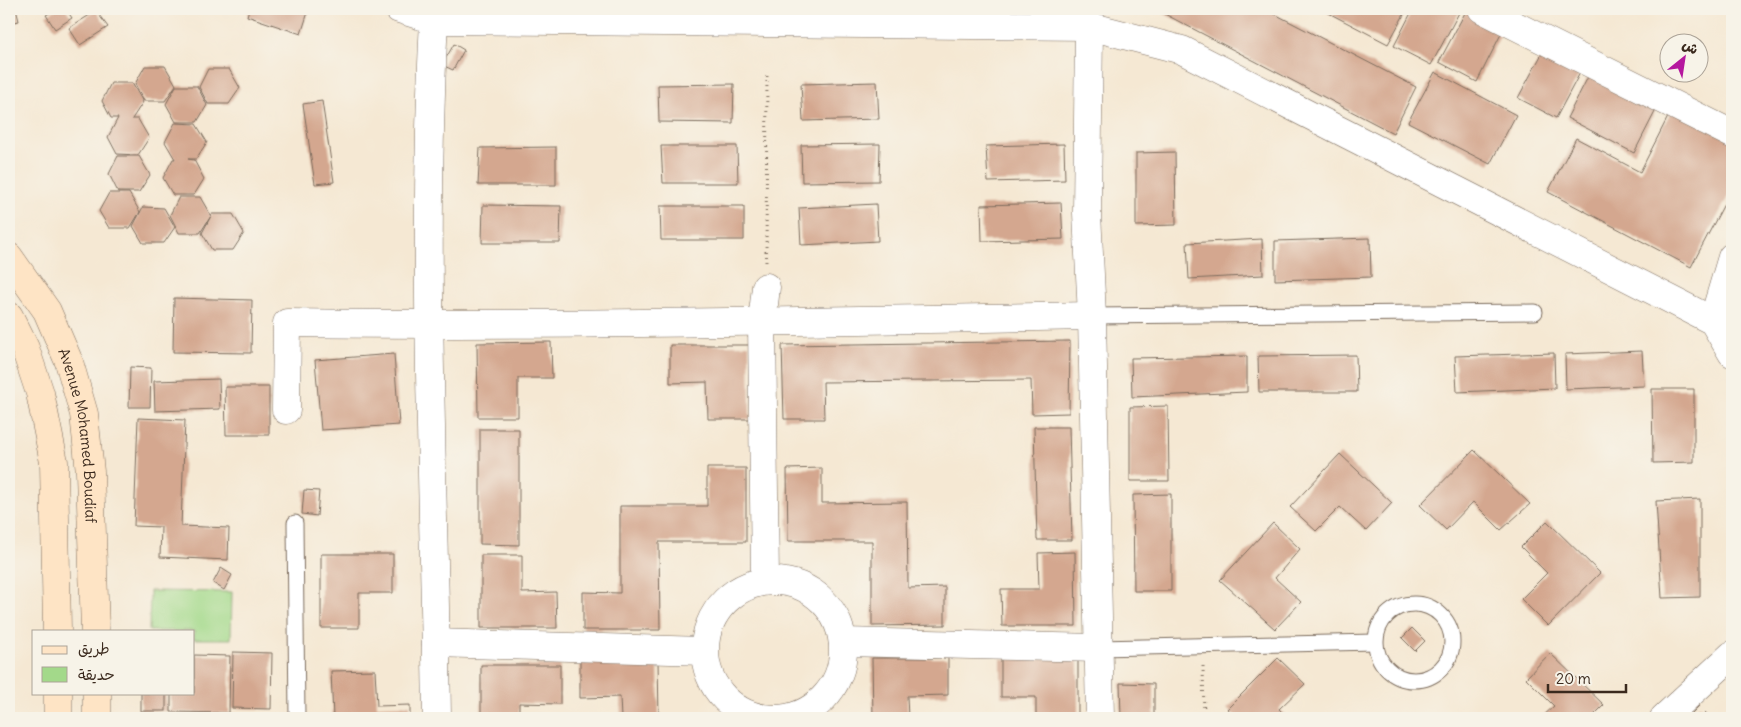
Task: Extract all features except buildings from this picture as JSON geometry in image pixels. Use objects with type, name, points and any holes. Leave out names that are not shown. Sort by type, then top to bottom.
[{"type":"main road","name":"Avenue Mohamed Boudiaf","points":[[9,257],[47,310],[69,362],[84,414],[90,472],[95,630]]},
{"type":"main road","name":"Avenue Mohamed Boudiaf","points":[[9,316],[25,348],[40,393],[54,462],[57,630]]},
{"type":"main road","points":[[58,694],[58,718]]},
{"type":"street","points":[[399,9],[434,20],[1089,26],[1182,50],[1722,320]]},
{"type":"street","points":[[1482,9],[1732,134]]},
{"type":"street","points":[[434,20],[430,95],[428,325],[437,718]]},
{"type":"street","points":[[1089,26],[1086,144],[1092,316],[1100,718]]},
{"type":"street","points":[[1732,257],[1722,320],[1732,353]]},
{"type":"street","points":[[764,581],[762,322],[766,287]]},
{"type":"street","points":[[286,410],[286,323],[428,325],[762,322],[1092,316]]},
{"type":"street","points":[[764,581],[792,583],[816,595],[834,616],[843,642],[841,667],[831,690],[812,708],[789,717],[764,718],[745,713],[729,702],[716,688],[708,670],[704,652],[707,631],[715,613],[728,598],[745,586],[764,581]]},
{"type":"street","points":[[843,642],[1099,648]]},
{"type":"street","points":[[436,643],[704,652]]},
{"type":"street","points":[[1664,718],[1732,655]]},
{"type":"lane","points":[[1092,316],[1535,312]]},
{"type":"lane","points":[[295,523],[297,718]]},
{"type":"lane","points":[[1419,603],[1432,608],[1443,616],[1452,635],[1452,647],[1448,660],[1440,671],[1420,680],[1407,680],[1394,675],[1384,667],[1377,655],[1375,642],[1377,629],[1383,617],[1393,609],[1405,604],[1419,603]]},
{"type":"lane","points":[[1099,648],[1375,642]]},
{"type":"path","points":[[766,72],[766,287]]},
{"type":"path","points":[[1202,646],[1204,718]]},
{"type":"green space","points":[[150,591],[232,592],[231,639],[195,639],[195,630],[149,630]]}]
